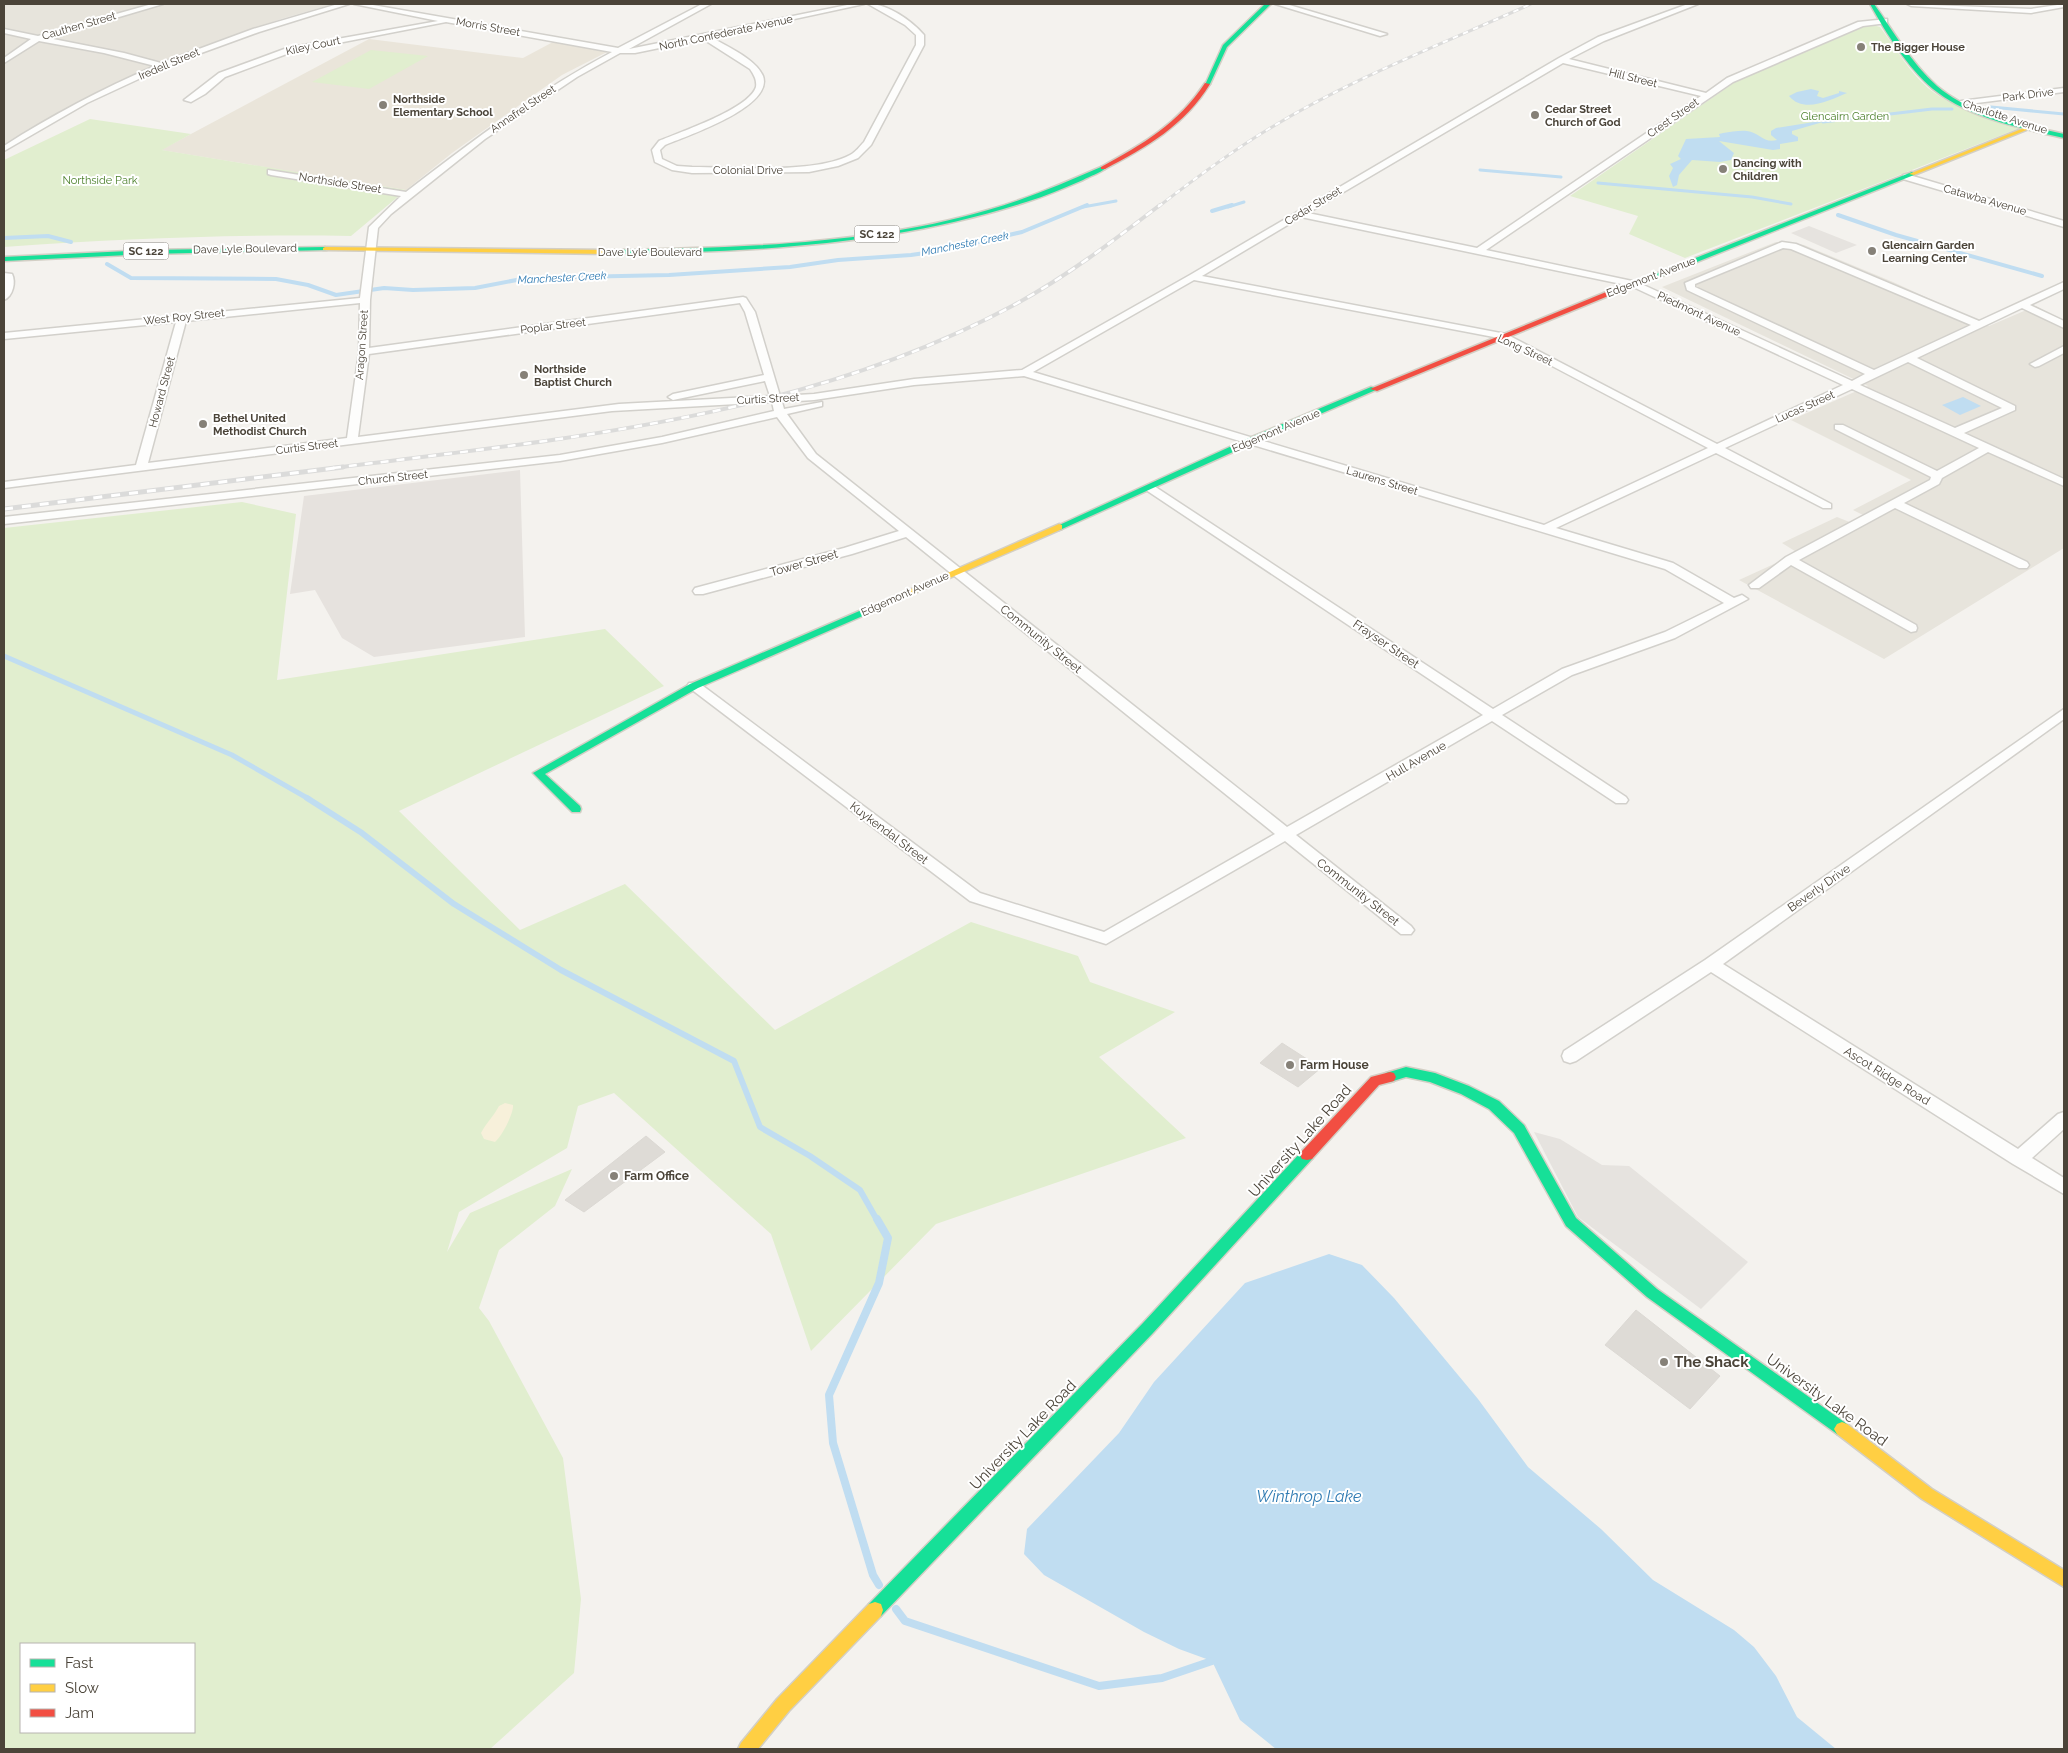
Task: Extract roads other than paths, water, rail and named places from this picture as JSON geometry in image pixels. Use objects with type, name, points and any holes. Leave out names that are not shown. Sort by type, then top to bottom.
[{"type":"street","name":"Cauthen Street","points":[[4,60],[36,39],[160,4]]},
{"type":"street","name":"Iredell Street","points":[[4,149],[61,114],[163,66],[251,32],[338,4]]},
{"type":"street","name":"Morris Street","points":[[357,4],[620,50]]},
{"type":"street","name":"Annafrel Street","points":[[371,249],[374,227],[388,212],[489,133],[535,100],[592,66],[707,4]]},
{"type":"street","name":"North Confederate Avenue","points":[[620,50],[647,50],[860,4]]},
{"type":"street","name":"Colonial Drive","points":[[705,37],[756,70],[762,80],[760,90],[751,101],[739,109],[662,143],[656,150],[658,160],[675,168],[692,170],[798,170],[820,168],[846,160],[865,148],[920,45],[920,35],[913,26],[872,4]]},
{"type":"street","name":"Dave Lyle Boulevard","points":[[4,259],[209,249],[638,252],[724,250],[852,238],[945,222],[1011,204],[1068,184],[1115,162],[1144,145],[1174,121],[1199,96],[1227,42],[1239,35],[1268,4]]},
{"type":"street","points":[[1278,4],[1383,34]]},
{"type":"street","name":"Cedar Street","points":[[926,381],[1024,373],[1193,278],[1298,214],[1601,38],[1694,4]]},
{"type":"street","name":"Charlotte Avenue","points":[[1872,4],[1935,87],[1961,103],[2064,136]]},
{"type":"street","points":[[1911,4],[2031,11],[2064,5]]},
{"type":"street","points":[[2048,9],[2064,14]]},
{"type":"street","name":"Kiley Court","points":[[188,100],[222,75],[290,50],[432,25],[448,20]]},
{"type":"street","name":"Crest Street","points":[[1479,252],[1705,95],[1730,80],[1861,24],[1884,21]]},
{"type":"street","points":[[1226,28],[1222,35],[1227,42]]},
{"type":"street","points":[[4,31],[36,39],[95,47],[163,66]]},
{"type":"street","points":[[592,66],[647,50]]},
{"type":"street","name":"Hill Street","points":[[1562,60],[1705,95]]},
{"type":"street","name":"Park Drive","points":[[1961,103],[2064,90]]},
{"type":"street","name":"Edgemont Avenue","points":[[576,809],[538,773],[694,686],[1150,488],[1250,441],[1502,336],[2031,127]]},
{"type":"street","name":"Northside Street","points":[[271,172],[408,195]]},
{"type":"street","name":"Catawba Avenue","points":[[1906,177],[2064,224]]},
{"type":"street","name":"Piedmont Avenue","points":[[1298,214],[1634,284],[2064,483]]},
{"type":"street","points":[[1875,375],[1690,288],[1690,282],[1782,245],[1793,246],[1980,325]]},
{"type":"street","name":"Aragon Street","points":[[352,441],[364,352],[366,293],[371,249]]},
{"type":"street","points":[[4,276],[9,276],[10,284],[4,297]]},
{"type":"street","name":"Long Street","points":[[1193,278],[1502,336],[1827,506]]},
{"type":"street","name":"Lucas Street","points":[[1545,529],[1716,447],[1855,385],[2064,285]]},
{"type":"street","name":"West Roy Street","points":[[4,336],[182,317],[366,293]]},
{"type":"street","name":"Poplar Street","points":[[364,352],[743,300]]},
{"type":"street","name":"Community Street","points":[[743,300],[750,312],[770,377],[774,399],[780,413],[812,456],[1406,930]]},
{"type":"street","points":[[2023,305],[2064,325]]},
{"type":"street","name":"Howard Street","points":[[141,468],[182,317]]},
{"type":"street","points":[[2035,364],[2064,349]]},
{"type":"street","points":[[1910,359],[2011,408],[1956,432]]},
{"type":"street","name":"Laurens Street","points":[[1024,373],[1669,566],[1738,601]]},
{"type":"street","name":"Curtis Street","points":[[4,485],[610,408],[770,377]]},
{"type":"street","name":"Curtis Street","points":[[610,408],[814,397],[926,381]]},
{"type":"street","name":"Church Street","points":[[4,521],[511,465],[621,448],[751,420],[865,390]]},
{"type":"street","points":[[751,420],[760,411],[754,407],[737,402],[762,405],[780,413],[787,404],[814,397]]},
{"type":"street","points":[[1839,427],[1937,476]]},
{"type":"street","points":[[1755,585],[1790,560],[1935,482],[1937,476],[1988,447]]},
{"type":"street","name":"Frayser Street","points":[[1150,488],[1622,800]]},
{"type":"street","points":[[1896,504],[2023,565]]},
{"type":"street","name":"Tower Street","points":[[699,591],[848,551],[908,532]]},
{"type":"street","points":[[1790,560],[1911,628]]},
{"type":"street","name":"Hull Avenue","points":[[1106,938],[1568,672],[1670,635],[1738,601]]},
{"type":"street","name":"Kuykendal Street","points":[[694,686],[975,897],[1106,938]]},
{"type":"street","name":"Beverly Drive","points":[[1570,1056],[1711,964],[2064,713]]},
{"type":"street","name":"Ascot Ridge Road","points":[[1711,964],[2064,1187]]},
{"type":"street","name":"University Lake Road","points":[[747,1749],[783,1705],[1141,1335],[1375,1081],[1406,1072],[1431,1077],[1465,1090],[1494,1105],[1519,1129],[1571,1222],[1652,1293],[1817,1410],[1927,1494],[2064,1579]]},
{"type":"street","points":[[2019,1159],[2064,1119]]},
{"type":"water","points":[[1811,89],[1819,91],[1817,96],[1823,98],[1839,93],[1839,91],[1847,93],[1825,102],[1809,105],[1795,101],[1789,96]]},
{"type":"water","points":[[1823,122],[1792,131],[1792,134],[1798,137],[1798,141],[1780,144],[1780,149],[1773,150],[1719,141],[1734,153],[1731,160],[1720,162],[1692,160],[1679,175],[1677,185],[1673,187],[1669,176],[1673,168],[1670,164],[1681,159],[1678,156],[1686,139],[1720,137],[1719,134],[1744,131],[1755,133],[1772,141],[1777,140],[1771,135],[1771,131],[1776,128]]},
{"type":"water","points":[[1963,397],[1981,406],[1960,415],[1942,405]]},
{"type":"water","name":"Winthrop Lake","points":[[1329,1254],[1362,1265],[1394,1298],[1478,1399],[1528,1467],[1601,1529],[1653,1580],[1734,1630],[1754,1647],[1776,1676],[1797,1717],[1836,1749],[1276,1749],[1240,1720],[1212,1661],[1179,1649],[1144,1632],[1044,1575],[1024,1554],[1027,1529],[1119,1433],[1154,1382],[1245,1283]]},
{"type":"waterway","points":[[1991,107],[2064,114]]},
{"type":"waterway","points":[[1823,122],[1932,109],[1952,109]]},
{"type":"waterway","points":[[1480,170],[1561,177]]},
{"type":"waterway","points":[[1598,183],[1752,197],[1791,204]]},
{"type":"waterway","points":[[1083,207],[1116,201]]},
{"type":"waterway","points":[[1228,207],[1244,202]]},
{"type":"waterway","name":"Manchester Creek","points":[[107,264],[131,278],[276,279],[308,285],[336,295],[384,288],[413,290],[475,288],[527,278],[669,275],[790,267],[838,260],[911,255],[939,251],[1022,232],[1087,205]]},
{"type":"waterway","points":[[1212,211],[1232,205]]},
{"type":"waterway","points":[[1838,215],[1896,235],[2042,276]]},
{"type":"waterway","name":"Manchester Creek","points":[[4,238],[48,236],[71,242]]},
{"type":"waterway","points":[[4,656],[232,755],[309,799]]},
{"type":"waterway","points":[[307,798],[362,833],[454,904],[561,970],[734,1061],[760,1127],[810,1156],[860,1190],[877,1220]]},
{"type":"waterway","points":[[877,1219],[888,1238],[879,1283],[829,1395],[833,1443],[873,1575],[879,1585]]},
{"type":"waterway","points":[[896,1609],[905,1621],[1099,1686],[1162,1678],[1212,1661]]},
{"type":"railway","points":[[1158,207],[1239,148],[1331,94],[1531,4]]},
{"type":"railway","points":[[333,468],[508,446],[682,418],[767,399],[852,374],[934,343],[1014,305],[1071,271],[1160,205]]},
{"type":"railway","points":[[4,509],[343,467]]},
{"type":"place","name":"The Bigger House","points":[[1861,47]]},
{"type":"place","name":"Northside Elementary School","points":[[383,105]]},
{"type":"place","name":"Cedar Street Church of God","points":[[1535,115]]},
{"type":"place","name":"Dancing with Children","points":[[1723,169]]},
{"type":"place","name":"Glencairn Garden Learning Center","points":[[1872,251]]},
{"type":"place","name":"Northside Baptist Church","points":[[524,375]]},
{"type":"place","name":"Bethel United Methodist Church","points":[[203,424]]},
{"type":"place","name":"Farm House","points":[[1290,1065]]},
{"type":"place","name":"Farm Office","points":[[614,1176]]},
{"type":"place","name":"The Shack","points":[[1664,1362]]},
{"type":"park label","name":"Glencairn Garden","points":[[1845,116]]},
{"type":"park label","name":"Northside Park","points":[[100,180]]}]
